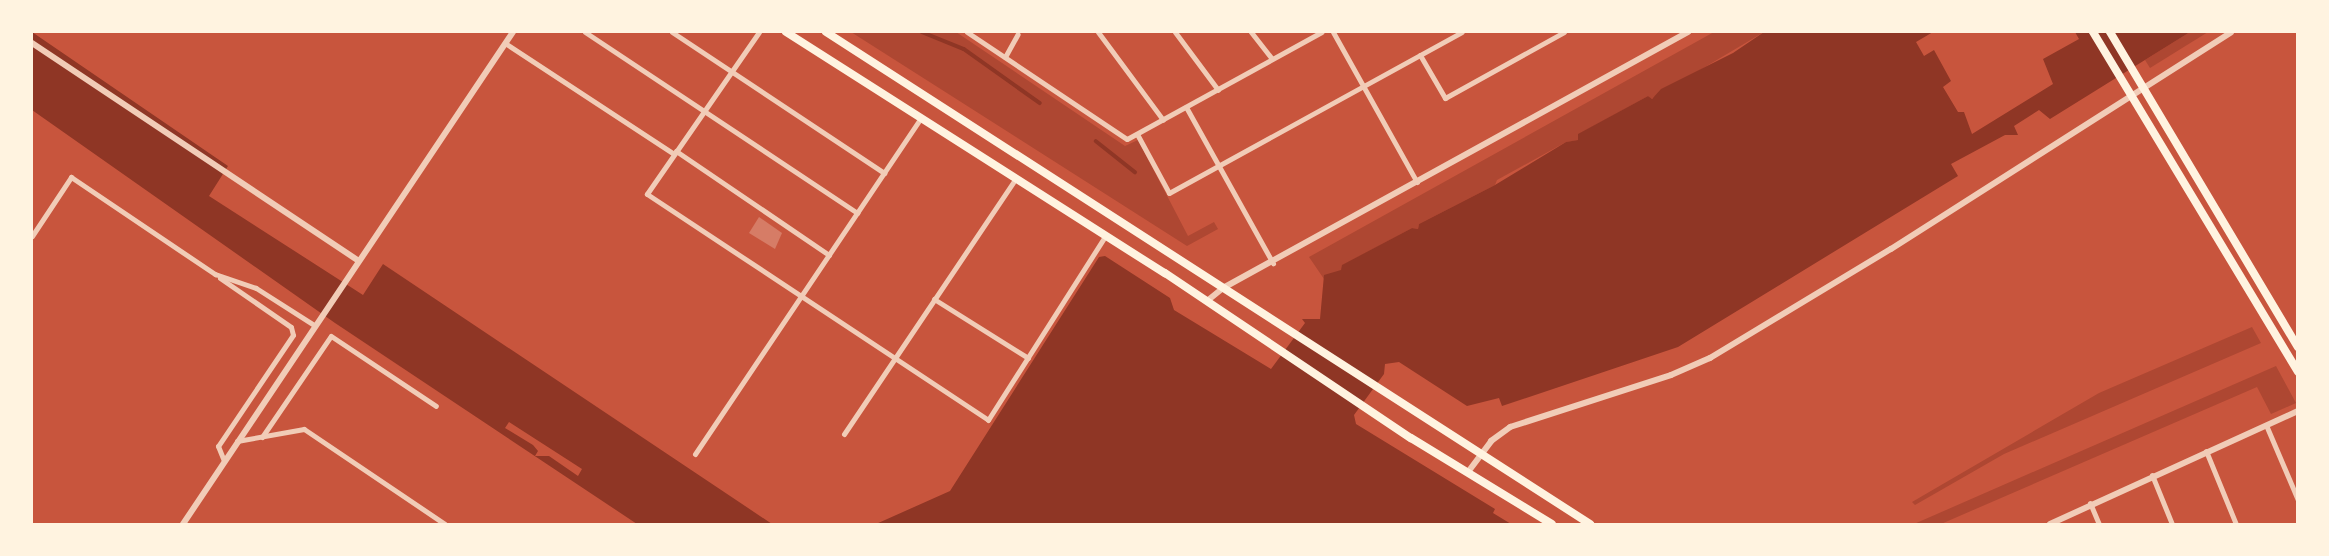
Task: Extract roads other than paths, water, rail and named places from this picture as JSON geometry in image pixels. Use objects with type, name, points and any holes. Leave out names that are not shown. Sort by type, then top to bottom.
[{"type":"main road","points":[[786,32],[1207,301],[1411,438],[1552,524]]},
{"type":"main road","points":[[826,32],[1426,422],[1590,524]]},
{"type":"main road","points":[[2093,32],[2298,372]]},
{"type":"main road","points":[[2110,32],[2298,347]]},
{"type":"street","points":[[183,524],[357,260],[513,32]]},
{"type":"street","points":[[585,32],[857,213]]},
{"type":"street","points":[[672,32],[884,173]]},
{"type":"street","points":[[760,32],[647,194],[988,421],[1105,236]]},
{"type":"street","points":[[967,32],[1127,139],[1322,32]]},
{"type":"street","points":[[1005,57],[1019,32]]},
{"type":"street","points":[[1110,32],[1100,34],[1163,120]]},
{"type":"street","points":[[1175,32],[1218,90]]},
{"type":"street","points":[[1251,32],[1272,60]]},
{"type":"street","points":[[1333,32],[1417,182]]},
{"type":"street","points":[[1137,134],[1169,193],[1462,32]]},
{"type":"street","points":[[1547,32],[1551,39]]},
{"type":"street","points":[[1420,55],[1445,98],[1564,32]]},
{"type":"street","points":[[1207,301],[1223,288],[1273,263],[1688,32]]},
{"type":"street","points":[[1468,472],[1479,455],[1510,428],[1671,375],[1710,358],[1891,249],[2231,32]]},
{"type":"street","points":[[32,43],[357,260]]},
{"type":"street","points":[[505,43],[829,255]]},
{"type":"street","points":[[1186,107],[1273,263]]},
{"type":"street","points":[[695,454],[921,117]]},
{"type":"street","points":[[32,236],[71,177],[291,327],[293,335],[218,446],[224,461]]},
{"type":"street","points":[[844,434],[1016,178]]},
{"type":"street","points":[[215,274],[256,288],[314,325]]},
{"type":"street","points":[[934,299],[1028,358]]},
{"type":"street","points":[[262,437],[331,336],[436,406]]},
{"type":"street","points":[[2050,524],[2090,503],[2298,411]]},
{"type":"street","points":[[2266,425],[2298,500]]},
{"type":"street","points":[[237,441],[304,429],[445,524]]},
{"type":"street","points":[[2206,451],[2236,524]]},
{"type":"street","points":[[2152,475],[2172,524]]},
{"type":"street","points":[[2090,503],[2099,524]]},
{"type":"waterway","points":[[922,32],[964,49],[1040,103]]},
{"type":"waterway","points":[[1096,141],[1135,172]]}]
